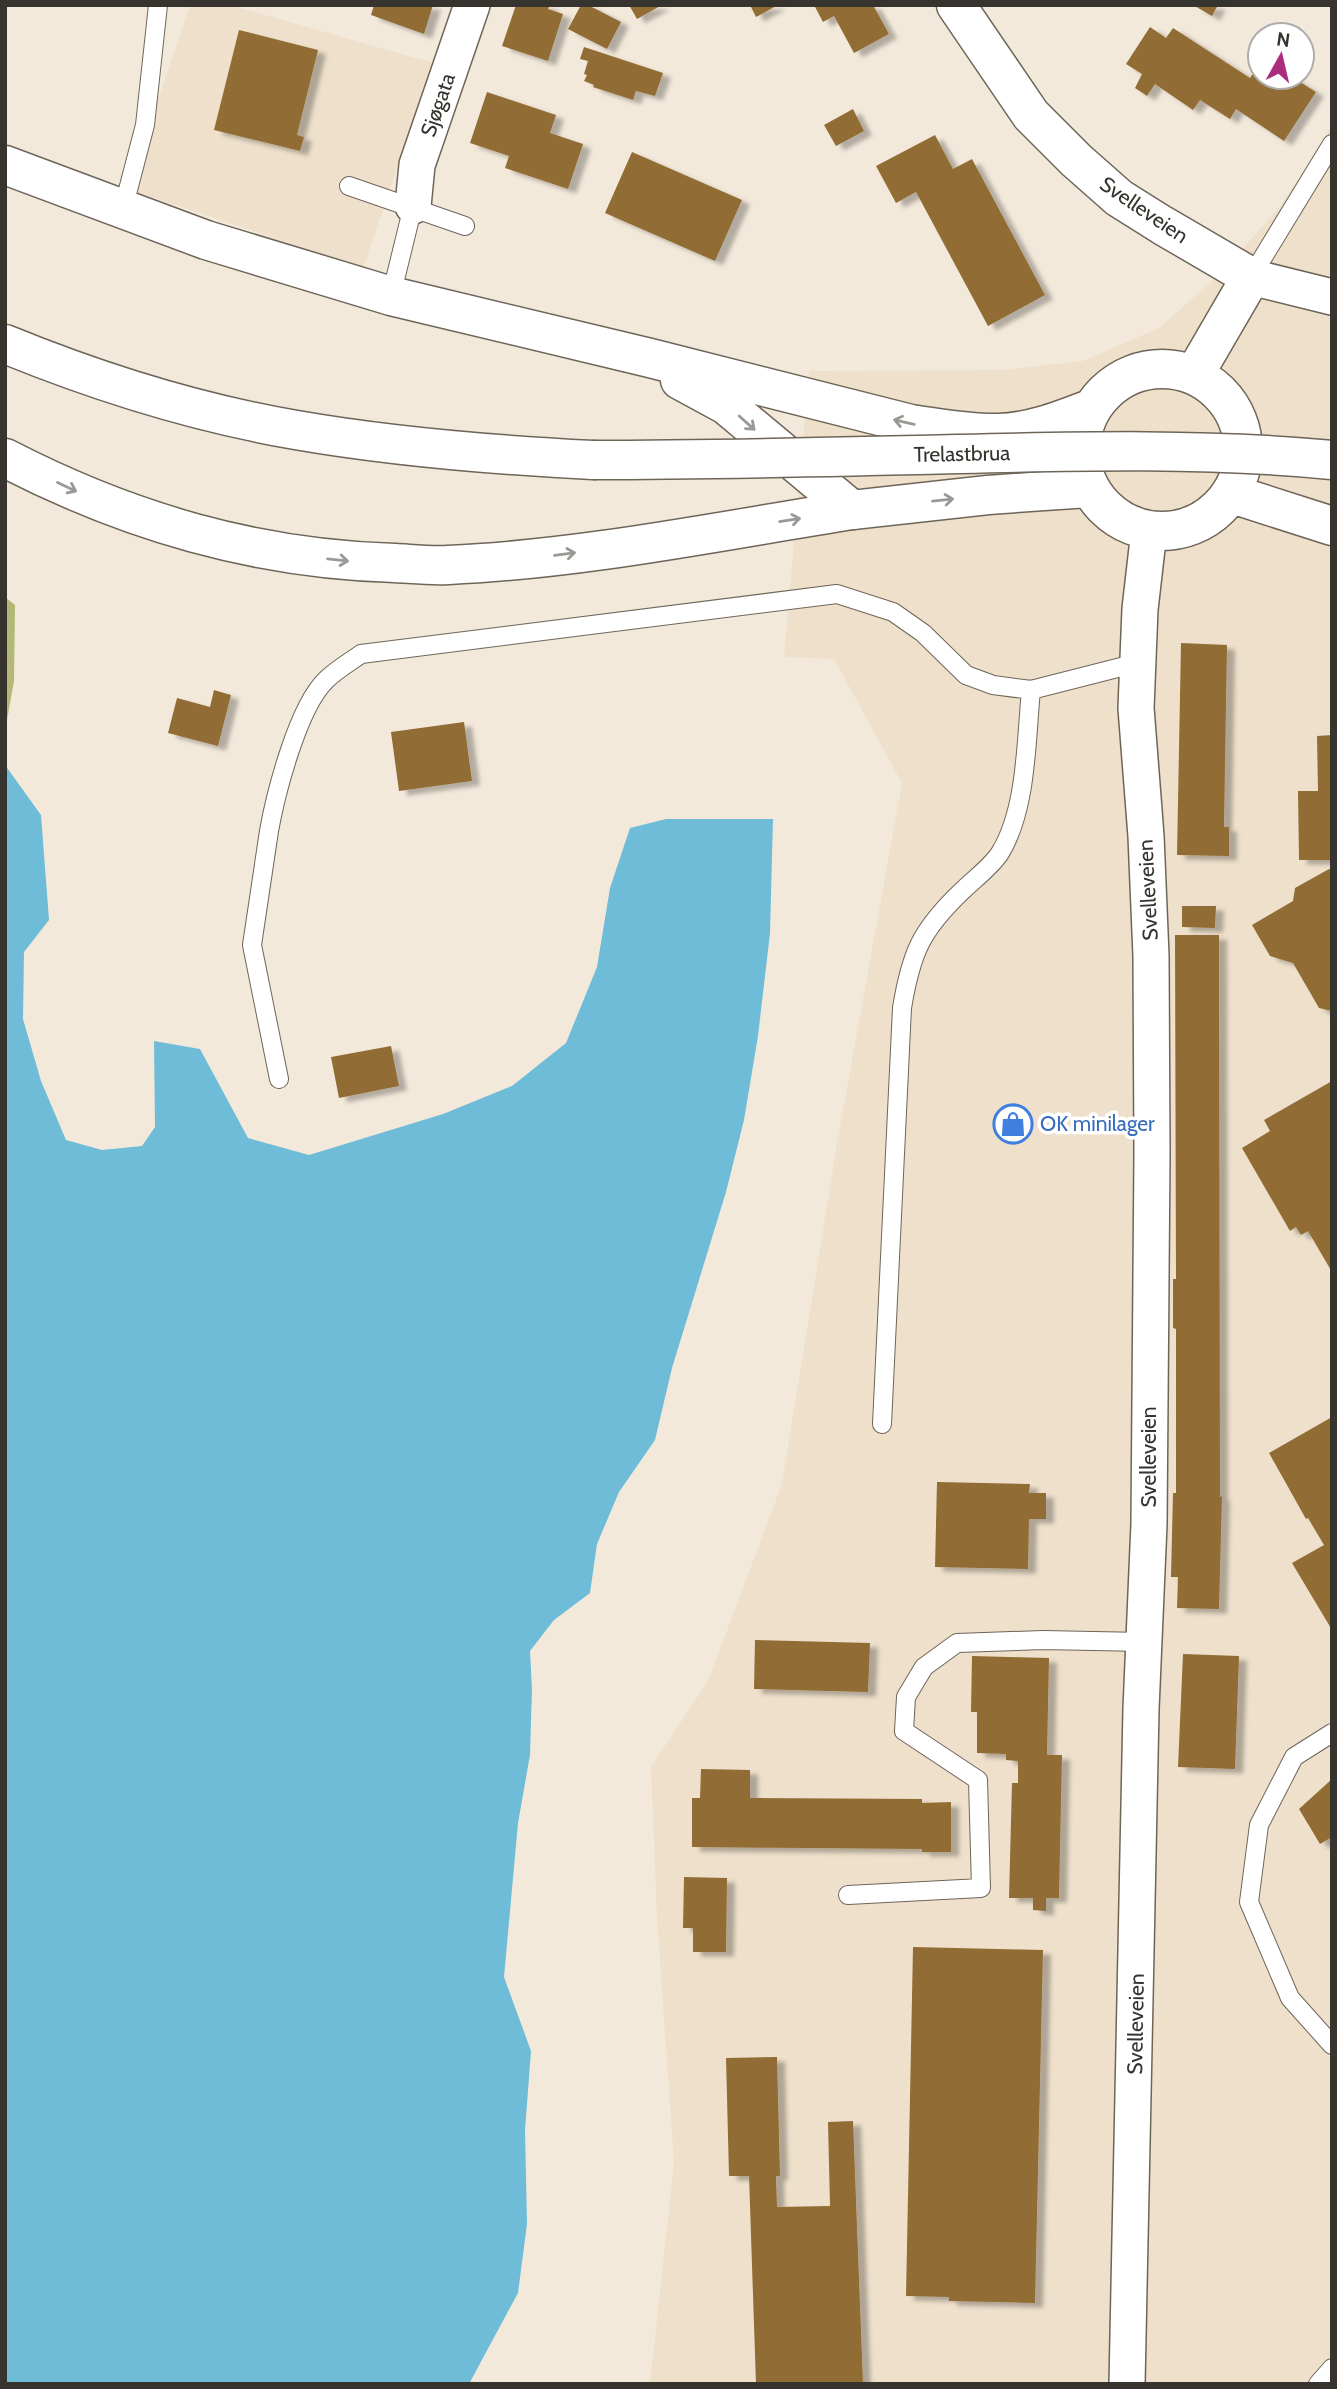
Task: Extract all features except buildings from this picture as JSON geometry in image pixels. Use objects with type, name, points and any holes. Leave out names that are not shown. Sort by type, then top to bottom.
[{"type":"main road","name":"Svelleveien","points":[[957,5],[1031,115],[1076,160],[1119,198],[1251,276]]},
{"type":"main road","points":[[5,165],[206,240],[391,296],[911,424],[1000,433],[1034,428],[1090,409]]},
{"type":"main road","points":[[1194,375],[1251,276]]},
{"type":"main road","name":"Trelastbrua","points":[[5,344],[125,387],[212,411],[293,430],[382,444],[461,452],[593,460],[733,460],[1101,451],[1216,453],[1332,460]]},
{"type":"main road","points":[[650,358],[683,382],[726,405],[852,510]]},
{"type":"main road","points":[[1167,369],[1194,375],[1208,383],[1229,403],[1237,417],[1244,445],[1240,474],[1231,494],[1213,515],[1184,529],[1149,531],[1136,528],[1111,515],[1088,488],[1082,473],[1080,444],[1090,409],[1107,387],[1139,371],[1167,369]]},
{"type":"main road","points":[[5,457],[69,489],[206,538],[271,552],[363,562],[446,565],[538,558],[852,510],[996,494],[1088,488]]},
{"type":"main road","points":[[1231,494],[1332,526]]},
{"type":"street","name":"Sjøgata","points":[[413,206],[417,165],[472,5]]},
{"type":"street","points":[[1251,276],[1332,297]]},
{"type":"street","name":"Svelleveien","points":[[1127,2384],[1149,1524],[1153,1153],[1151,956],[1146,836],[1136,708],[1140,609],[1149,531]]},
{"type":"lane","points":[[123,209],[145,125],[158,5]]},
{"type":"lane","points":[[1251,276],[1332,144]]},
{"type":"lane","points":[[349,186],[465,226]]},
{"type":"lane","points":[[391,296],[413,206]]},
{"type":"lane","points":[[279,1079],[252,945],[272,812],[303,712],[325,680],[361,654],[837,594],[892,612],[923,633],[966,675],[993,685],[1031,690],[1137,663]]},
{"type":"lane","points":[[882,1424],[902,1008],[909,969],[922,937],[946,906],[999,855],[1010,830],[1023,785],[1031,690]]},
{"type":"lane","points":[[848,1895],[981,1888],[978,1780],[904,1731],[906,1698],[924,1667],[957,1643],[1043,1640],[1144,1642]]},
{"type":"lane","points":[[1332,1733],[1294,1756],[1259,1825],[1249,1902],[1290,1998],[1332,2045]]},
{"type":"lane","points":[[1318,2384],[1332,2368]]},
{"type":"shaded area","points":[[190,5],[230,5],[433,63],[363,268],[128,189]]},
{"type":"shaded area","points":[[1332,124],[1332,2384],[650,2384],[674,2163],[657,1917],[651,1767],[708,1681],[782,1484],[837,1144],[902,783],[834,659],[784,657],[809,371],[1001,370],[1083,361],[1159,328],[1220,274],[1278,209],[1317,152]]},
{"type":"green space","points":[[5,597],[15,605],[14,681],[5,731]]},
{"type":"water","points":[[5,765],[41,815],[49,920],[24,952],[23,1019],[41,1081],[66,1140],[102,1150],[142,1146],[155,1127],[154,1041],[200,1049],[248,1138],[309,1155],[443,1114],[512,1086],[566,1043],[597,967],[610,888],[630,828],[666,819],[773,819],[770,933],[758,1036],[744,1120],[726,1192],[672,1368],[655,1440],[619,1492],[597,1544],[590,1593],[554,1620],[530,1651],[530,1755],[518,1823],[504,1977],[531,2051],[525,2130],[527,2224],[518,2293],[469,2384],[5,2384]]},
{"type":"place","name":"OK minilager","points":[[1013,1124]]}]
